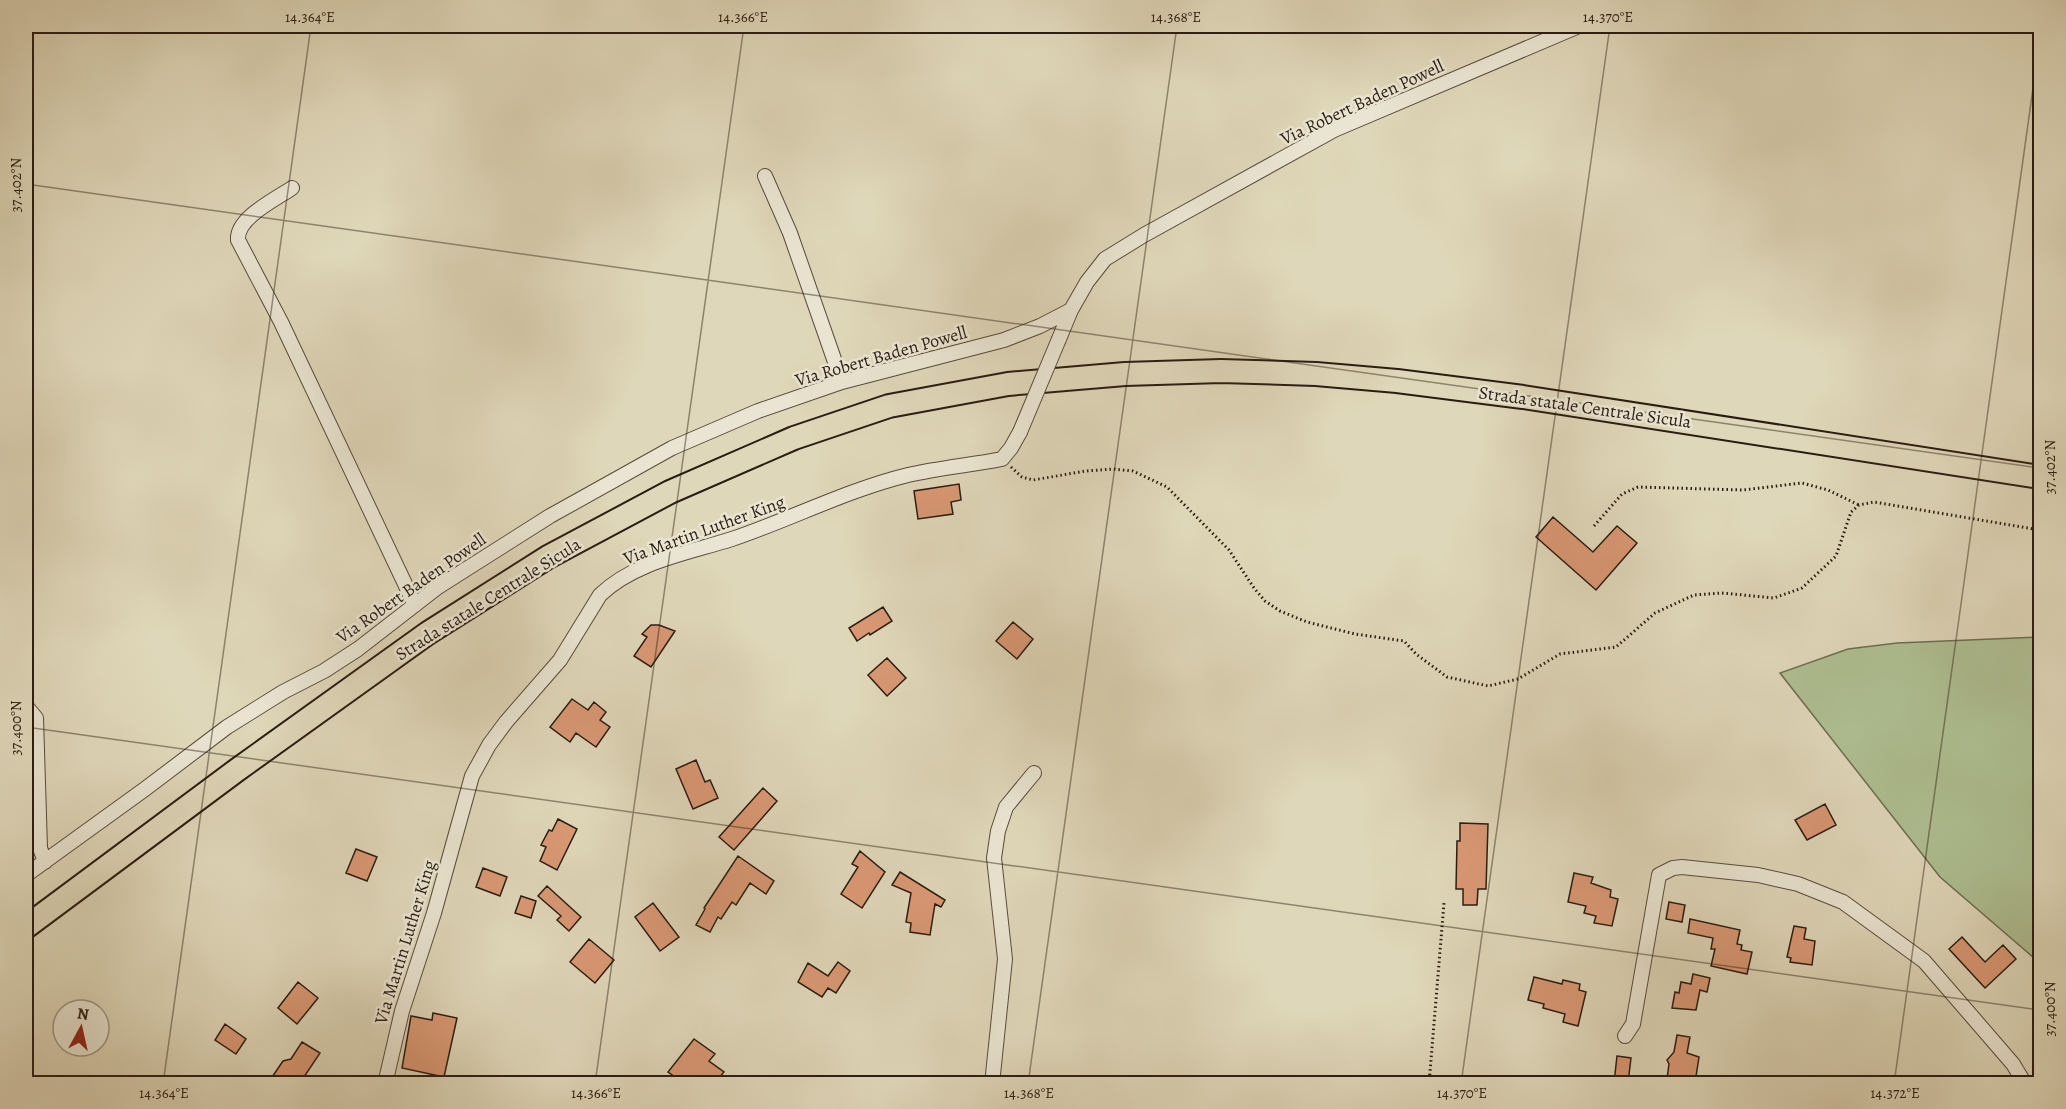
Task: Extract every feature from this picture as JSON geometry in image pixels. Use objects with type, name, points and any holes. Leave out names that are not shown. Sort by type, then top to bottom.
[{"type":"main road","name":"Strada statale Centrale Sicula","points":[[26,927],[247,763],[428,633],[548,557],[670,492],[794,438],[889,406],[1008,384],[1125,374],[1221,371],[1316,375],[1397,381],[1523,397],[2040,477]]},
{"type":"street","name":"Via Robert Baden Powell","points":[[26,875],[227,727],[358,649],[438,587],[550,516],[672,448],[758,411],[842,382],[1004,340],[1071,310],[1087,282],[1105,259],[1144,235],[1334,130],[1579,26]]},
{"type":"street","points":[[765,176],[790,233],[842,382]]},
{"type":"street","points":[[292,188],[247,219],[238,230],[238,240],[281,322],[415,605]]},
{"type":"street","points":[[1002,459],[1020,432],[1071,310]]},
{"type":"street","name":"Via Martin Luther King","points":[[386,1083],[402,1011],[434,913],[472,776],[500,730],[560,660],[600,596],[609,587],[649,566],[792,517],[821,503],[908,475],[1002,459]]},
{"type":"street","points":[[26,706],[36,718],[40,848],[45,862]]},
{"type":"street","points":[[992,1083],[1005,959],[994,858],[998,831],[1006,807],[1034,772]]},
{"type":"street","points":[[1625,1036],[1633,1024],[1659,875],[1673,868],[1682,867],[1758,875],[1798,884],[1843,902],[1924,961],[2013,1064],[2025,1083]]},
{"type":"path","points":[[1002,459],[1022,477],[1033,480],[1086,471],[1113,469],[1133,471],[1167,487],[1229,550],[1265,601],[1280,611],[1307,622],[1355,634],[1404,641],[1416,654],[1447,677],[1488,686],[1518,679],[1560,654],[1616,647],[1655,613],[1694,595],[1722,593],[1774,598],[1802,588],[1836,556],[1851,512],[1859,505],[1874,502],[2040,530]]},
{"type":"path","points":[[1594,526],[1622,494],[1638,488],[1743,490],[1802,483],[1828,490],[1859,505]]},
{"type":"path","points":[[1429,1083],[1444,903]]},
{"type":"green space","points":[[2040,637],[2040,970],[2034,958],[1940,877],[1780,673],[1848,649],[1897,643]]},
{"type":"building","points":[[959,484],[961,500],[951,502],[953,514],[918,519],[914,491]]},
{"type":"building","points":[[1553,517],[1593,552],[1617,526],[1637,543],[1596,590],[1536,537]]},
{"type":"building","points":[[883,607],[892,621],[857,641],[849,628]]},
{"type":"building","points":[[1013,622],[1033,639],[1017,659],[996,641]]},
{"type":"building","points":[[651,625],[659,625],[675,631],[651,667],[634,656],[647,637],[642,634]]},
{"type":"building","points":[[887,658],[906,678],[887,696],[868,675]]},
{"type":"building","points":[[572,699],[588,710],[594,702],[606,712],[600,720],[610,727],[596,747],[576,733],[570,742],[550,727]]},
{"type":"building","points":[[696,760],[705,782],[710,780],[718,798],[693,809],[676,769]]},
{"type":"building","points":[[763,788],[777,801],[734,850],[719,837]]},
{"type":"building","points":[[1825,804],[1836,825],[1807,840],[1795,820]]},
{"type":"building","points":[[558,819],[577,829],[557,870],[540,861],[546,847],[541,845]]},
{"type":"building","points":[[1460,823],[1488,824],[1486,889],[1478,889],[1477,905],[1463,905],[1463,889],[1456,889],[1457,841],[1460,841]]},
{"type":"building","points":[[356,849],[377,857],[367,881],[346,873]]},
{"type":"building","points":[[860,851],[885,872],[862,908],[841,894],[858,867],[852,864]]},
{"type":"building","points":[[738,856],[774,881],[766,894],[750,883],[736,905],[732,902],[721,919],[718,917],[710,932],[696,925],[704,908]]},
{"type":"building","points":[[483,868],[507,877],[500,896],[476,887]]},
{"type":"building","points":[[900,872],[945,900],[941,907],[935,904],[930,935],[910,932],[911,923],[906,922],[911,893],[892,885]]},
{"type":"building","points":[[1574,873],[1593,877],[1591,883],[1611,890],[1610,897],[1618,899],[1612,926],[1594,923],[1596,916],[1584,913],[1586,906],[1568,902]]},
{"type":"building","points":[[547,886],[581,917],[569,931],[557,920],[561,916],[538,896]]},
{"type":"building","points":[[521,896],[536,901],[531,918],[515,913]]},
{"type":"building","points":[[1669,902],[1685,905],[1682,922],[1666,919]]},
{"type":"building","points":[[653,903],[679,937],[660,951],[635,917]]},
{"type":"building","points":[[1690,919],[1740,930],[1737,944],[1742,945],[1741,950],[1752,952],[1747,974],[1711,966],[1715,949],[1711,949],[1713,938],[1688,933]]},
{"type":"building","points":[[1794,926],[1806,928],[1804,939],[1815,941],[1812,965],[1790,962],[1791,958],[1787,957]]},
{"type":"building","points":[[1962,937],[1985,962],[2003,945],[2016,959],[1985,988],[1949,949]]},
{"type":"building","points":[[589,939],[614,960],[595,983],[570,962]]},
{"type":"building","points":[[838,962],[850,971],[836,993],[828,988],[822,997],[798,982],[808,963],[828,976]]},
{"type":"building","points":[[1693,974],[1710,978],[1707,992],[1700,990],[1696,1010],[1672,1008],[1675,992],[1679,993],[1681,982],[1691,984]]},
{"type":"building","points":[[1534,977],[1562,984],[1563,980],[1580,984],[1579,990],[1586,992],[1578,1026],[1563,1022],[1565,1014],[1543,1008],[1544,1004],[1528,1000]]},
{"type":"building","points":[[298,982],[318,998],[297,1024],[278,1008]]},
{"type":"building","points":[[433,1013],[457,1018],[444,1077],[402,1068],[411,1016],[432,1020]]},
{"type":"building","points":[[225,1024],[246,1039],[236,1054],[215,1040]]},
{"type":"building","points":[[1677,1035],[1690,1037],[1687,1053],[1699,1057],[1695,1083],[1667,1079],[1669,1064],[1667,1060],[1674,1052]]},
{"type":"building","points":[[694,1039],[715,1054],[709,1061],[724,1072],[715,1083],[705,1083],[695,1076],[689,1083],[684,1083],[668,1072]]},
{"type":"building","points":[[302,1042],[320,1053],[300,1083],[268,1083],[283,1061],[291,1059]]},
{"type":"building","points":[[1617,1056],[1631,1058],[1628,1083],[1614,1083]]}]
